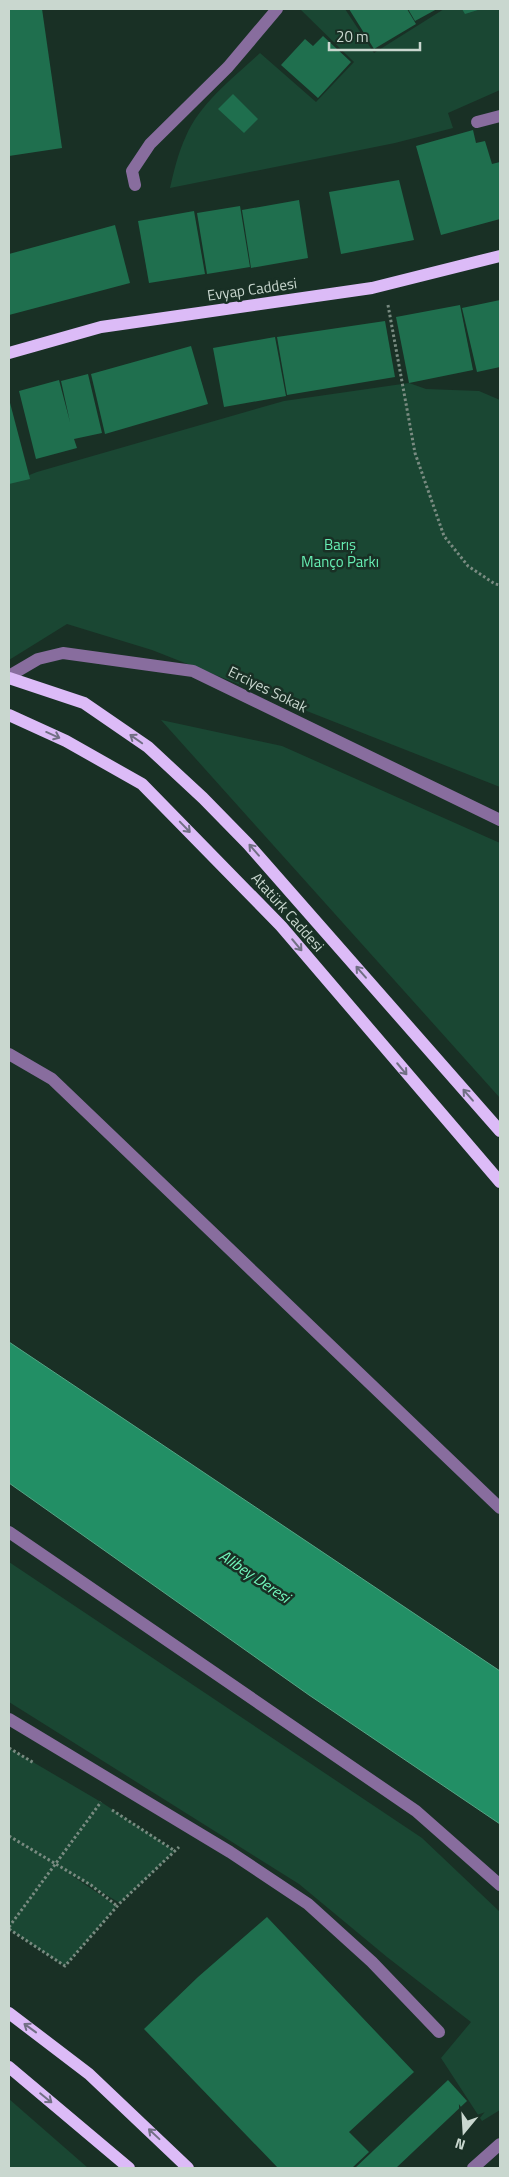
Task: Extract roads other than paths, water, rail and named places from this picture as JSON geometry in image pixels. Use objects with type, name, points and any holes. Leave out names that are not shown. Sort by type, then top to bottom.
[{"type":"main road","name":"Evyap Caddesi","points":[[9,353],[101,328],[385,285],[500,256]]},
{"type":"main road","name":"Atatürk Caddesi","points":[[9,677],[43,687],[84,703],[148,747],[190,785],[248,844],[500,1131]]},
{"type":"main road","name":"Atatürk Caddesi","points":[[9,715],[66,741],[142,784],[281,926],[500,1182]]},
{"type":"main road","points":[[9,2012],[89,2074],[188,2168]]},
{"type":"main road","points":[[9,2067],[129,2168]]},
{"type":"street","points":[[135,185],[132,171],[150,144],[228,67],[277,9]]},
{"type":"street","points":[[477,122],[500,116]]},
{"type":"street","name":"Erciyes Sokak","points":[[9,677],[38,659],[63,653],[193,671],[500,820]]},
{"type":"street","points":[[9,1054],[52,1079],[500,1508]]},
{"type":"street","points":[[9,1532],[416,1811],[500,1885]]},
{"type":"street","points":[[9,1719],[196,1831],[308,1904],[372,1962],[439,2032]]},
{"type":"street","points":[[473,2168],[500,2144]]},
{"type":"water","name":"Alibey Deresi","points":[[9,1342],[500,1671],[500,1824],[309,1695],[9,1483]]},
{"type":"park label","name":"Barış Manço Parkı","points":[[340,552]]}]
